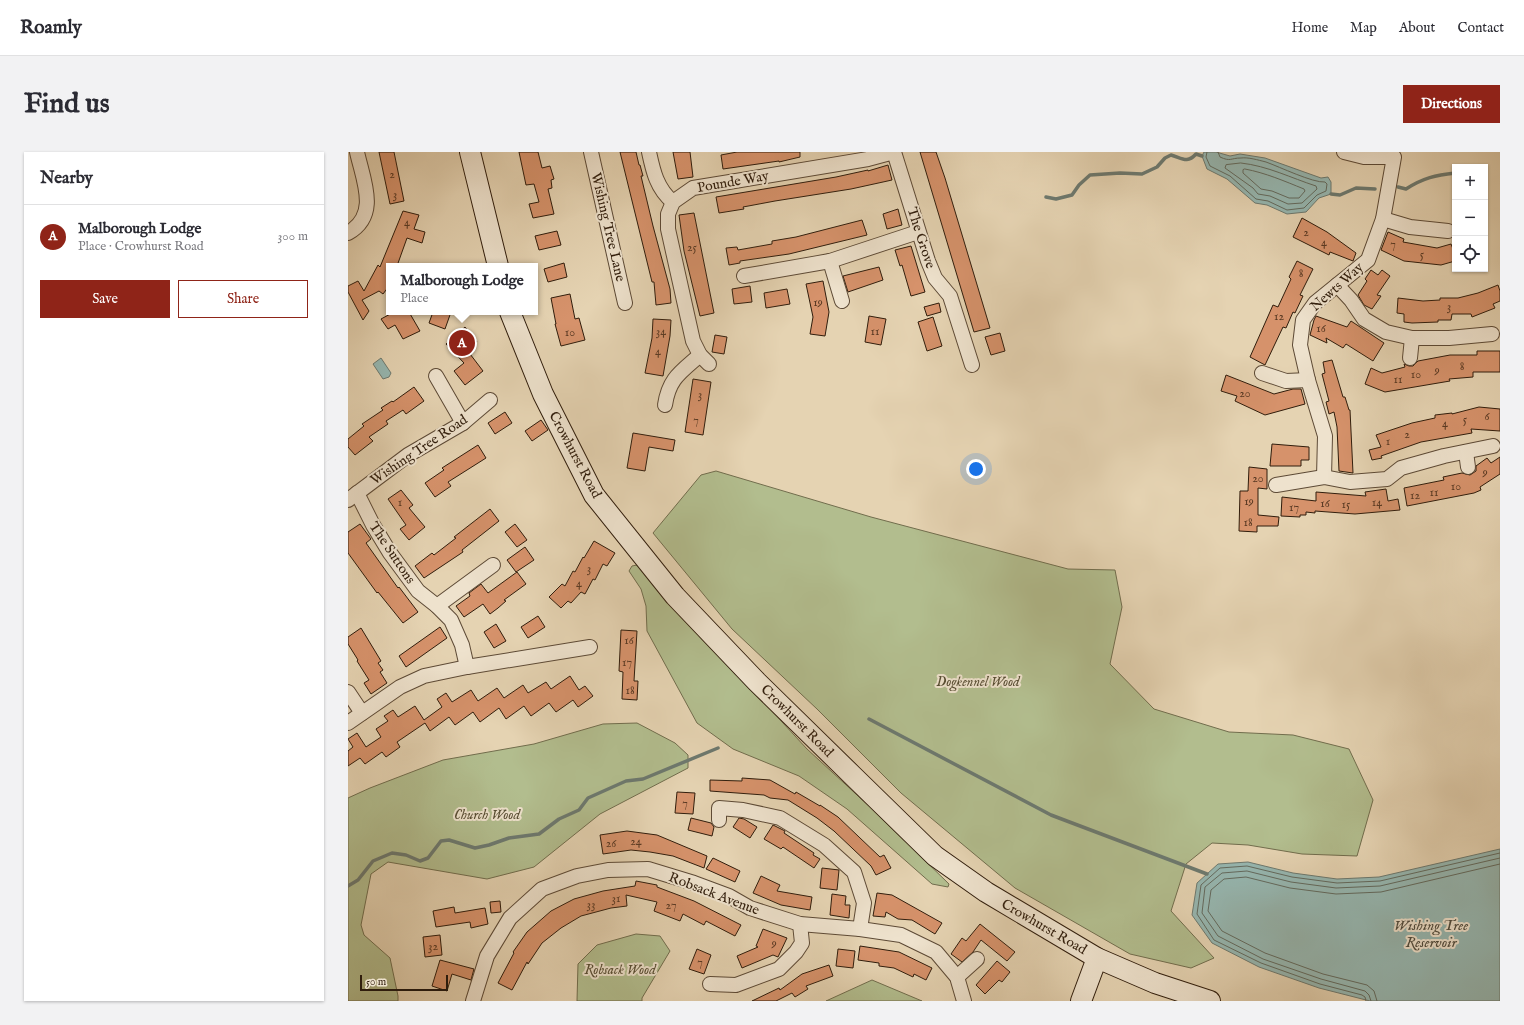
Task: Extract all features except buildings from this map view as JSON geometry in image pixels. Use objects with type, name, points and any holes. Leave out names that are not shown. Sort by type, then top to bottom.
[{"type":"main road","points":[[470,152],[497,263]]},
{"type":"main road","name":"Crowhurst Road","points":[[511,315],[543,394],[594,495],[675,596],[757,682],[935,856],[986,892],[1097,958],[1155,983],[1210,1001]]},
{"type":"main road","points":[[1081,1001],[1097,958]]},
{"type":"street","points":[[348,233],[359,225],[366,214],[368,201],[357,152]]},
{"type":"street","name":"Wishing Tree Lane","points":[[591,152],[625,303]]},
{"type":"street","points":[[649,152],[657,184],[673,202],[668,214],[668,229],[693,341],[705,360],[673,379],[667,391],[665,405]]},
{"type":"street","name":"Pounde Way","points":[[673,202],[693,188],[862,160],[894,152]]},
{"type":"street","name":"The Grove","points":[[894,152],[918,232],[935,278],[950,296],[972,365]]},
{"type":"street","name":"Newts Way","points":[[1324,477],[1325,436],[1308,380],[1300,345],[1303,320],[1316,303],[1368,260],[1383,219],[1394,157],[1364,157],[1344,152]]},
{"type":"street","points":[[1383,219],[1410,227],[1448,231]]},
{"type":"street","points":[[744,276],[830,261],[918,232]]},
{"type":"street","points":[[830,261],[842,301]]},
{"type":"street","points":[[1337,285],[1351,300],[1364,319],[1386,332],[1412,338],[1449,338],[1492,334]]},
{"type":"street","points":[[1410,358],[1412,338]]},
{"type":"street","points":[[1262,373],[1286,381],[1308,380]]},
{"type":"street","points":[[436,376],[463,423]]},
{"type":"street","name":"Wishing Tree Road","points":[[352,497],[408,455],[463,423],[490,400]]},
{"type":"street","points":[[1276,485],[1324,477],[1350,482],[1387,479],[1401,468],[1493,446]]},
{"type":"street","points":[[1466,452],[1468,466]]},
{"type":"street","name":"The Suttons","points":[[352,497],[418,591],[437,606],[451,620],[462,645],[467,667]]},
{"type":"street","points":[[437,606],[493,565]]},
{"type":"street","points":[[348,723],[400,687],[424,676],[467,667],[590,647]]},
{"type":"street","points":[[348,692],[362,713]]},
{"type":"street","points":[[719,820],[719,808],[743,810],[780,818],[824,845],[854,872],[864,903],[860,929]]},
{"type":"street","name":"Robsack Avenue","points":[[473,1001],[487,956],[510,918],[542,889],[577,876],[608,870],[648,869],[694,883],[729,896],[750,908],[800,924],[860,929],[901,935],[936,952],[957,977],[964,1001]]},
{"type":"street","points":[[717,980],[736,985],[779,969],[796,952],[802,943],[800,924]]},
{"type":"street","points":[[957,977],[977,959]]},
{"type":"green space","name":"Dogkennel Wood","points":[[716,471],[871,517],[1068,569],[1115,570],[1122,607],[1110,664],[1154,709],[1229,732],[1293,735],[1349,749],[1373,800],[1357,856],[1302,854],[1248,845],[1212,843],[1186,864],[1171,911],[1214,958],[1191,968],[1130,954],[1015,888],[901,793],[817,709],[732,629],[653,533],[701,475]]},
{"type":"green space","points":[[637,565],[807,749],[869,806],[949,884],[948,887],[932,884],[847,809],[799,776],[733,749],[697,723],[647,631],[646,606],[641,589],[629,571],[632,566]]},
{"type":"green space","name":"Church Wood","points":[[637,723],[675,743],[688,755],[688,768],[600,814],[534,867],[487,879],[388,862],[371,874],[361,925],[364,935],[390,958],[398,1001],[348,1001],[348,798],[443,760],[534,744],[603,724]]},
{"type":"green space","name":"Robsack Wood","points":[[636,934],[660,936],[670,951],[642,998],[642,1001],[577,1001],[578,964],[597,945]]},
{"type":"green space","points":[[872,980],[922,1001],[826,1001]]},
{"type":"water","points":[[1204,152],[1216,152],[1230,156],[1240,154],[1265,158],[1321,178],[1328,177],[1331,182],[1331,194],[1319,198],[1306,212],[1287,214],[1267,205],[1255,203],[1227,179],[1207,169],[1202,156]]},
{"type":"water","points":[[381,358],[391,373],[389,377],[383,379],[373,364]]},
{"type":"water","name":"Wishing Tree Reservoir","points":[[1500,849],[1500,1001],[1370,1001],[1319,988],[1259,967],[1212,943],[1192,915],[1197,883],[1218,864],[1248,862],[1293,873],[1337,879],[1379,877]]},
{"type":"waterway","points":[[1046,197],[1056,199],[1072,195],[1079,185],[1090,175],[1120,173],[1142,174],[1157,167],[1165,158],[1171,155],[1187,160],[1196,154],[1202,156]]},
{"type":"waterway","points":[[1398,187],[1406,189],[1418,182],[1452,173]]},
{"type":"waterway","points":[[1331,194],[1340,195],[1356,188],[1375,189]]},
{"type":"waterway","points":[[869,719],[1051,815],[1207,874]]},
{"type":"waterway","points":[[348,886],[358,880],[373,861],[392,853],[406,855],[420,861],[428,858],[441,841],[449,840],[475,848],[509,838],[539,834],[559,819],[579,810],[588,798],[626,781],[643,779],[718,748]]},
{"type":"place","name":"Malborough Lodge","points":[[462,343]]}]
